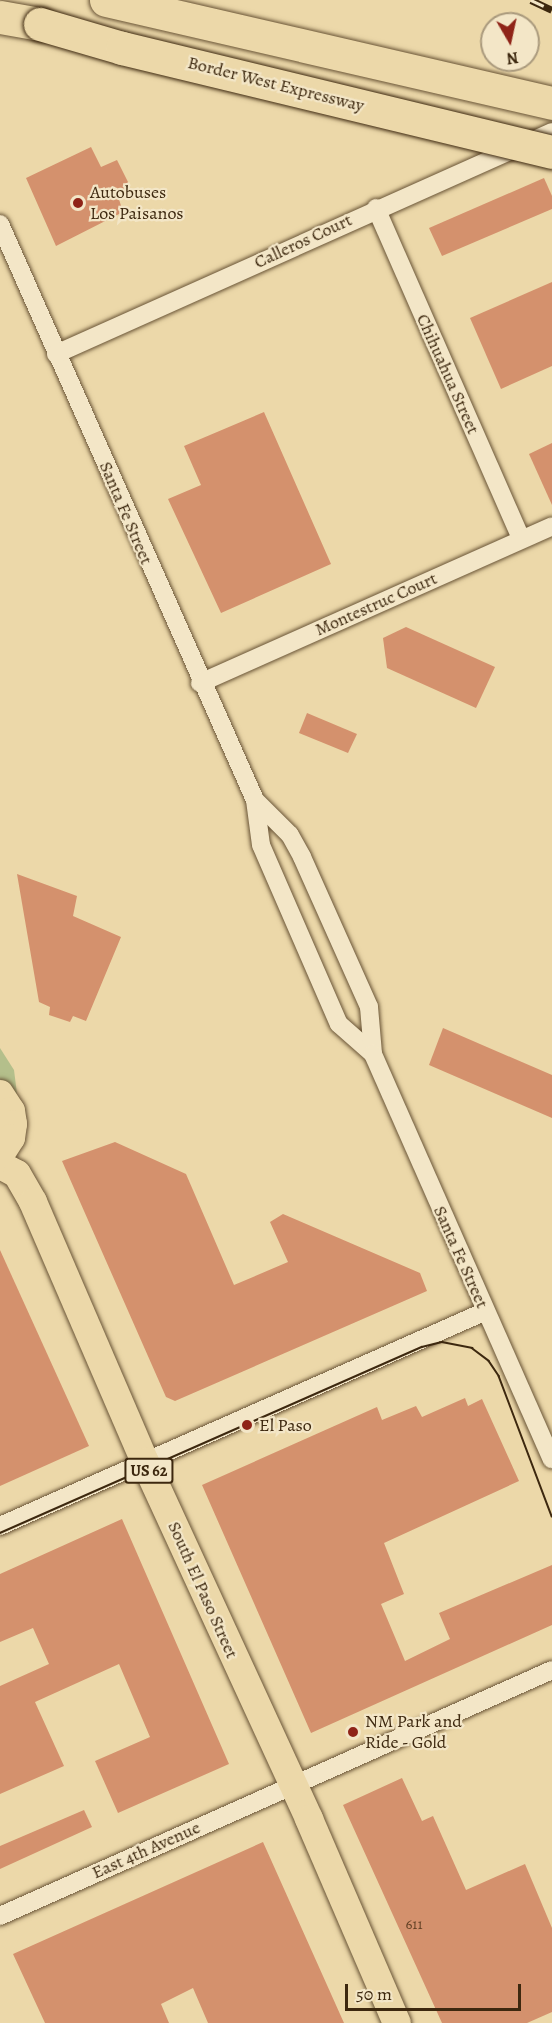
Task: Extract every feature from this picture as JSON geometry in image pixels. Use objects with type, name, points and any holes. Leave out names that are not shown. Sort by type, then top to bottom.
[{"type":"highway","points":[[106,0],[552,104]]},
{"type":"highway","name":"Border West Expressway","points":[[0,17],[40,24],[122,48],[552,152]]},
{"type":"main road","points":[[0,1094],[11,1111],[13,1124],[11,1138],[0,1155]]},
{"type":"main road","name":"South El Paso Street","points":[[0,1165],[17,1174],[26,1186],[145,1462],[397,2023]]},
{"type":"street","name":"Calleros Court","points":[[56,354],[376,208],[552,132]]},
{"type":"street","name":"Chihuahua Street","points":[[376,208],[521,539]]},
{"type":"street","name":"Santa Fe Street","points":[[0,224],[200,683],[255,800],[261,845],[339,1024],[373,1054]]},
{"type":"street","name":"Montestruc Court","points":[[200,683],[552,526]]},
{"type":"street","name":"Santa Fe Street","points":[[255,800],[291,835],[302,857],[369,1007],[373,1054],[552,1459]]},
{"type":"street","points":[[0,1526],[486,1311]]},
{"type":"street","name":"East 4th Avenue","points":[[0,1916],[552,1670]]},
{"type":"green space","points":[[0,1048],[14,1070],[17,1094],[0,1079]]},
{"type":"building","name":"Autobuses Los Paisanos","points":[[91,147],[101,167],[117,160],[130,186],[117,193],[123,212],[56,246],[26,178]]},
{"type":"building","points":[[544,178],[552,196],[552,209],[442,256],[429,228]]},
{"type":"building","points":[[552,282],[552,366],[501,389],[470,318]]},
{"type":"building","points":[[264,412],[331,564],[221,613],[168,499],[201,485],[184,446]]},
{"type":"building","points":[[552,443],[552,505],[529,454]]},
{"type":"building","points":[[406,627],[495,667],[476,708],[387,668],[383,638]]},
{"type":"building","points":[[307,713],[357,734],[348,753],[299,733]]},
{"type":"building","points":[[17,874],[77,896],[73,916],[121,937],[86,1021],[73,1016],[70,1022],[49,1015],[50,1007],[39,1002]]},
{"type":"building","points":[[443,1028],[552,1075],[552,1118],[429,1065]]},
{"type":"building","points":[[115,1142],[186,1174],[234,1285],[288,1262],[270,1222],[283,1214],[420,1273],[427,1291],[175,1401],[166,1397],[62,1161]]},
{"type":"building","points":[[0,1250],[89,1446],[0,1486]]},
{"type":"building","points":[[465,1398],[468,1406],[482,1399],[519,1481],[384,1543],[404,1594],[381,1604],[405,1661],[450,1639],[439,1613],[552,1565],[552,1625],[311,1733],[202,1485],[377,1407],[382,1420],[416,1406],[422,1417]]},
{"type":"building","points":[[122,1519],[229,1764],[118,1813],[95,1761],[150,1737],[119,1664],[35,1702],[64,1766],[0,1794],[0,1686],[49,1664],[33,1628],[0,1642],[0,1574]]},
{"type":"building","points":[[402,1778],[422,1821],[433,1816],[466,1890],[525,1864],[552,1928],[552,2012],[527,2023],[442,2023],[343,1805]]},
{"type":"building","points":[[84,1810],[92,1827],[0,1869],[0,1846]]},
{"type":"building","points":[[263,1842],[344,2023],[208,2023],[193,1988],[161,2004],[169,2023],[45,2023],[13,1954]]},
{"type":"tram line","points":[[0,1533],[422,1347],[442,1342],[472,1348],[489,1361],[499,1376],[552,1516]]},
{"type":"railway","points":[[531,0],[552,10]]},
{"type":"place","name":"Autobuses Los Paisanos","points":[[78,203]]},
{"type":"place","name":"El Paso","points":[[247,1425]]},
{"type":"place","name":"NM Park and Ride - Gold","points":[[353,1732]]}]
